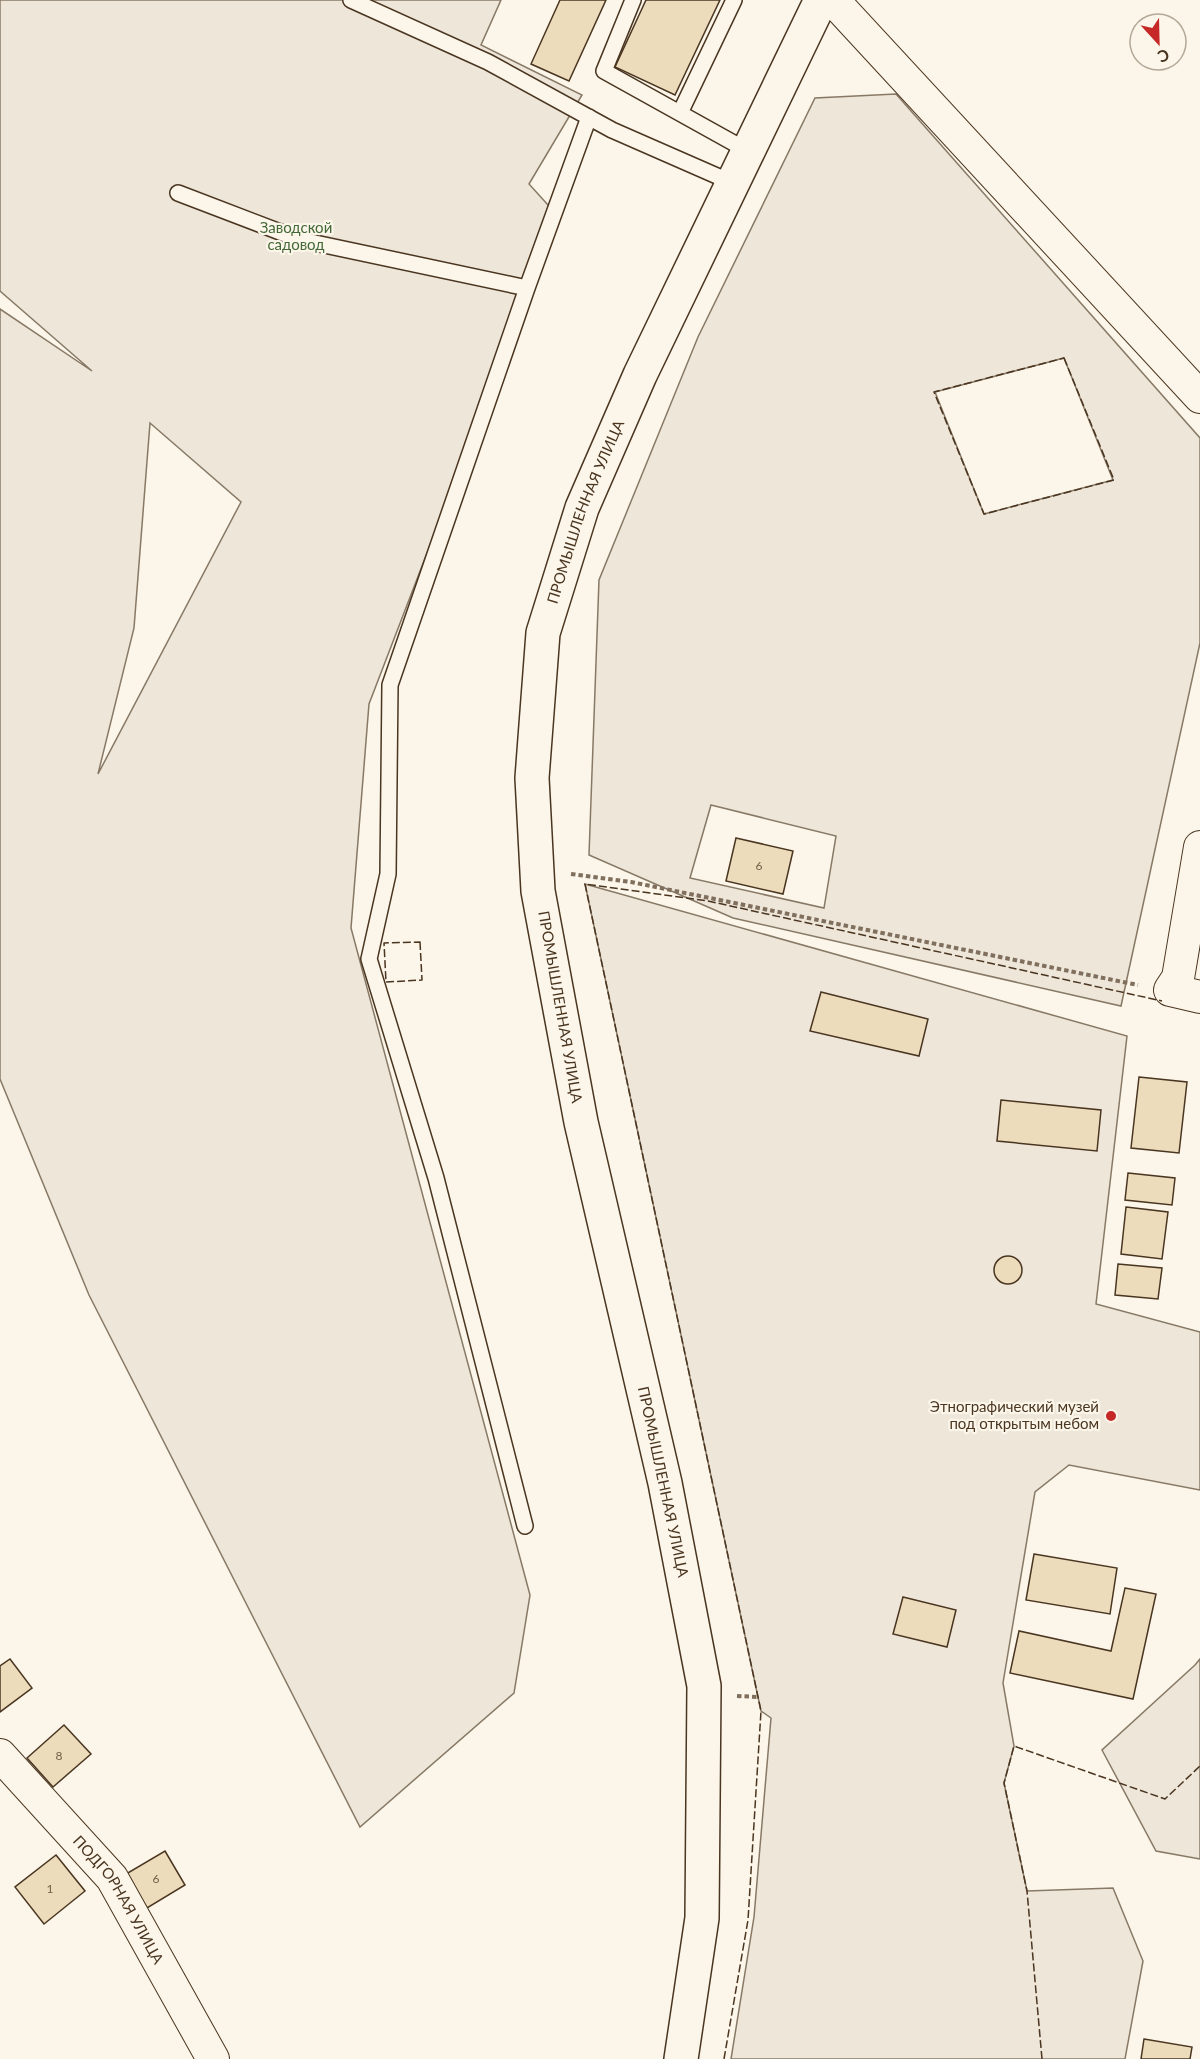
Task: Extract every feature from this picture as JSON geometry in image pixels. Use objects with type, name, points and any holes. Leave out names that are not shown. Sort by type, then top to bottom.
[{"type":"main road","name":"ПРОМЫШЛЕННАЯ УЛИЦА","points":[[681,2059],[702,1918],[704,1686],[665,1483],[581,1122],[538,891],[532,778],[543,633],[582,508],[640,375],[821,0]]},
{"type":"street","points":[[833,0],[1200,397]]},
{"type":"street","points":[[1185,993],[1178,978],[1200,847]]},
{"type":"street","name":"ПОДГОРНАЯ УЛИЦА","points":[[0,1755],[112,1878],[213,2059]]},
{"type":"lane","points":[[351,0],[488,62],[612,130],[733,183]]},
{"type":"lane","points":[[633,0],[604,71],[748,152]]},
{"type":"lane","points":[[680,113],[734,0]]},
{"type":"lane","points":[[525,1526],[436,1178],[369,959],[388,874],[390,685],[527,288],[589,117]]},
{"type":"lane","points":[[178,193],[301,240],[527,288]]},
{"type":"path","points":[[537,870],[631,882],[1094,977],[1185,993]]},
{"type":"path","points":[[732,1695],[758,1697]]},
{"type":"green space","name":"Заводской садовод","points":[[0,0],[501,0],[481,45],[582,95],[529,184],[557,215],[369,704],[351,928],[530,1595],[514,1693],[360,1827],[89,1295],[0,1079],[0,309],[92,371],[0,291]],"holes":[[[150,423],[241,502],[98,774],[134,628]]]},
{"type":"green space","points":[[896,94],[1200,438],[1200,643],[1121,1006],[733,918],[589,855],[599,580],[698,337],[815,98]],"holes":[[[1064,358],[1113,480],[984,514],[935,392]],[[711,805],[836,836],[824,908],[690,878]]]},
{"type":"green space","points":[[585,884],[1127,1036],[1096,1304],[1200,1332],[1200,1490],[1069,1465],[1035,1492],[1003,1683],[1014,1746],[1004,1783],[1027,1891],[1113,1888],[1143,1961],[1125,2059],[731,2059],[754,1917],[771,1718],[761,1711]]},
{"type":"green space","points":[[1200,1659],[1200,1859],[1156,1851],[1102,1750]]},
{"type":"building","points":[[560,0],[606,0],[569,81],[531,64]]},
{"type":"building","points":[[646,0],[720,0],[675,95],[615,67]]},
{"type":"building","points":[[736,838],[793,851],[783,894],[726,881]]},
{"type":"building","points":[[821,992],[928,1019],[919,1056],[810,1031]]},
{"type":"building","points":[[1139,1077],[1187,1082],[1179,1153],[1131,1148]]},
{"type":"building","points":[[1001,1100],[1101,1110],[1097,1151],[997,1141]]},
{"type":"building","points":[[1128,1173],[1175,1178],[1172,1205],[1125,1200]]},
{"type":"building","points":[[1126,1207],[1168,1212],[1162,1259],[1121,1254]]},
{"type":"building","points":[[1008,1256],[1018,1260],[1022,1270],[1018,1280],[1008,1284],[998,1280],[994,1270],[998,1260]]},
{"type":"building","points":[[1118,1264],[1162,1268],[1158,1299],[1115,1295]]},
{"type":"building","points":[[1034,1554],[1117,1568],[1110,1614],[1026,1600]]},
{"type":"building","points":[[1125,1588],[1156,1594],[1133,1699],[1010,1673],[1019,1631],[1111,1651]]},
{"type":"building","points":[[903,1597],[956,1610],[947,1647],[893,1634]]},
{"type":"building","points":[[10,1659],[32,1688],[0,1712],[0,1666]]},
{"type":"building","points":[[64,1725],[91,1754],[53,1787],[27,1758]]},
{"type":"building","points":[[165,1851],[185,1885],[147,1908],[126,1874]]},
{"type":"building","points":[[56,1855],[85,1891],[44,1924],[15,1887]]},
{"type":"building","points":[[1144,2039],[1192,2047],[1190,2059],[1141,2059]]},
{"type":"fence","points":[[1064,358],[1114,480],[984,514],[934,392],[1064,358]]},
{"type":"fence","points":[[724,2059],[748,1920],[761,1711],[585,884],[708,901],[1162,1001]]},
{"type":"fence","points":[[420,942],[422,980],[386,982],[384,943],[420,942]]},
{"type":"fence","points":[[1042,2059],[1027,1891],[1004,1783],[1014,1746],[1165,1799],[1200,1766]]},
{"type":"place","name":"Этнографический музей под открытым небом","points":[[1111,1416]]}]
